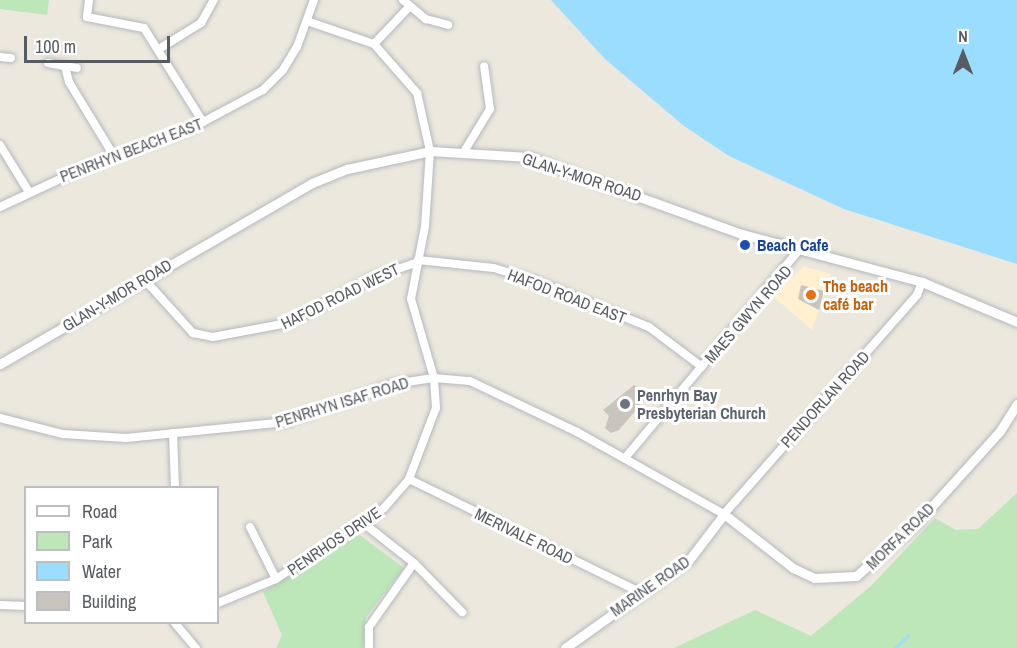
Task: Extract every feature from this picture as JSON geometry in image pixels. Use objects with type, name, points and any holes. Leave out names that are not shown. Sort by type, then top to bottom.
[{"type":"street","points":[[89,0],[86,22],[138,25],[159,49],[203,122]]},
{"type":"street","points":[[159,49],[201,23],[214,0]]},
{"type":"street","name":"PENRHYN BEACH EAST","points":[[0,207],[29,192],[114,156],[203,122],[275,80],[297,47],[314,0]]},
{"type":"street","points":[[403,0],[408,8],[448,25]]},
{"type":"street","points":[[307,21],[374,44],[408,8]]},
{"type":"street","name":"PENRHOS DRIVE","points":[[219,603],[276,579],[384,508],[409,479],[433,423],[434,378],[411,299],[418,261],[430,150],[417,93],[374,44]]},
{"type":"street","points":[[0,57],[11,58]]},
{"type":"street","points":[[48,63],[77,68]]},
{"type":"street","points":[[66,66],[69,82],[114,156]]},
{"type":"street","points":[[465,150],[490,109],[484,66]]},
{"type":"street","points":[[0,145],[29,192]]},
{"type":"street","name":"GLAN-Y-MOR ROAD","points":[[0,364],[312,183],[347,169],[430,150],[465,150],[529,157],[798,251],[922,282],[1017,322]]},
{"type":"street","name":"MAES GWYN ROAD","points":[[626,458],[798,251]]},
{"type":"street","name":"HAFOD ROAD WEST","points":[[144,279],[193,333],[213,337],[280,326],[391,269],[418,261]]},
{"type":"street","name":"HAFOD ROAD EAST","points":[[418,261],[494,268],[533,280],[649,327],[702,367]]},
{"type":"street","name":"PENDORLAN ROAD","points":[[724,514],[917,295],[922,282]]},
{"type":"street","name":"PENRHYN ISAF ROAD","points":[[0,418],[91,438],[173,433],[286,422],[368,391],[434,378],[470,381],[492,389],[626,458],[724,514]]},
{"type":"street","name":"MORFA ROAD","points":[[724,514],[804,573],[835,580],[856,576],[916,524],[1000,431],[1017,404]]},
{"type":"street","points":[[173,433],[175,486]]},
{"type":"street","name":"MERIVALE ROAD","points":[[409,479],[640,592]]},
{"type":"street","name":"MARINE ROAD","points":[[565,648],[640,592],[689,560],[724,514]]},
{"type":"street","points":[[362,522],[414,563],[462,612]]},
{"type":"street","points":[[249,526],[276,579]]},
{"type":"street","points":[[369,648],[369,627],[414,563]]},
{"type":"street","points":[[0,605],[24,606]]},
{"type":"street","points":[[176,624],[196,648]]},
{"type":"shaded area","points":[[803,266],[831,274],[812,330],[774,297]]},
{"type":"green space","points":[[0,0],[49,0],[47,15],[0,9]]},
{"type":"green space","points":[[1017,493],[1017,648],[674,648],[755,610],[811,636],[871,586],[935,518],[956,530],[978,529]]},
{"type":"green space","points":[[357,533],[404,568],[366,617],[363,648],[276,648],[282,635],[263,592]]},
{"type":"water","points":[[551,0],[1017,0],[1017,264],[844,209],[729,156],[684,126],[605,59]]},
{"type":"building","name":"The beach café bar","points":[[801,285],[824,291],[819,310],[798,299]]},
{"type":"building","name":"Penrhyn Bay Presbyterian Church","points":[[634,385],[647,397],[619,430],[611,433],[605,428],[609,416],[603,410]]},
{"type":"waterway","points":[[895,648],[908,635]]},
{"type":"place","name":"Beach Cafe","points":[[745,245]]},
{"type":"place","name":"The beach café bar","points":[[811,295]]},
{"type":"place","name":"Penrhyn Bay Presbyterian Church","points":[[625,404]]}]
